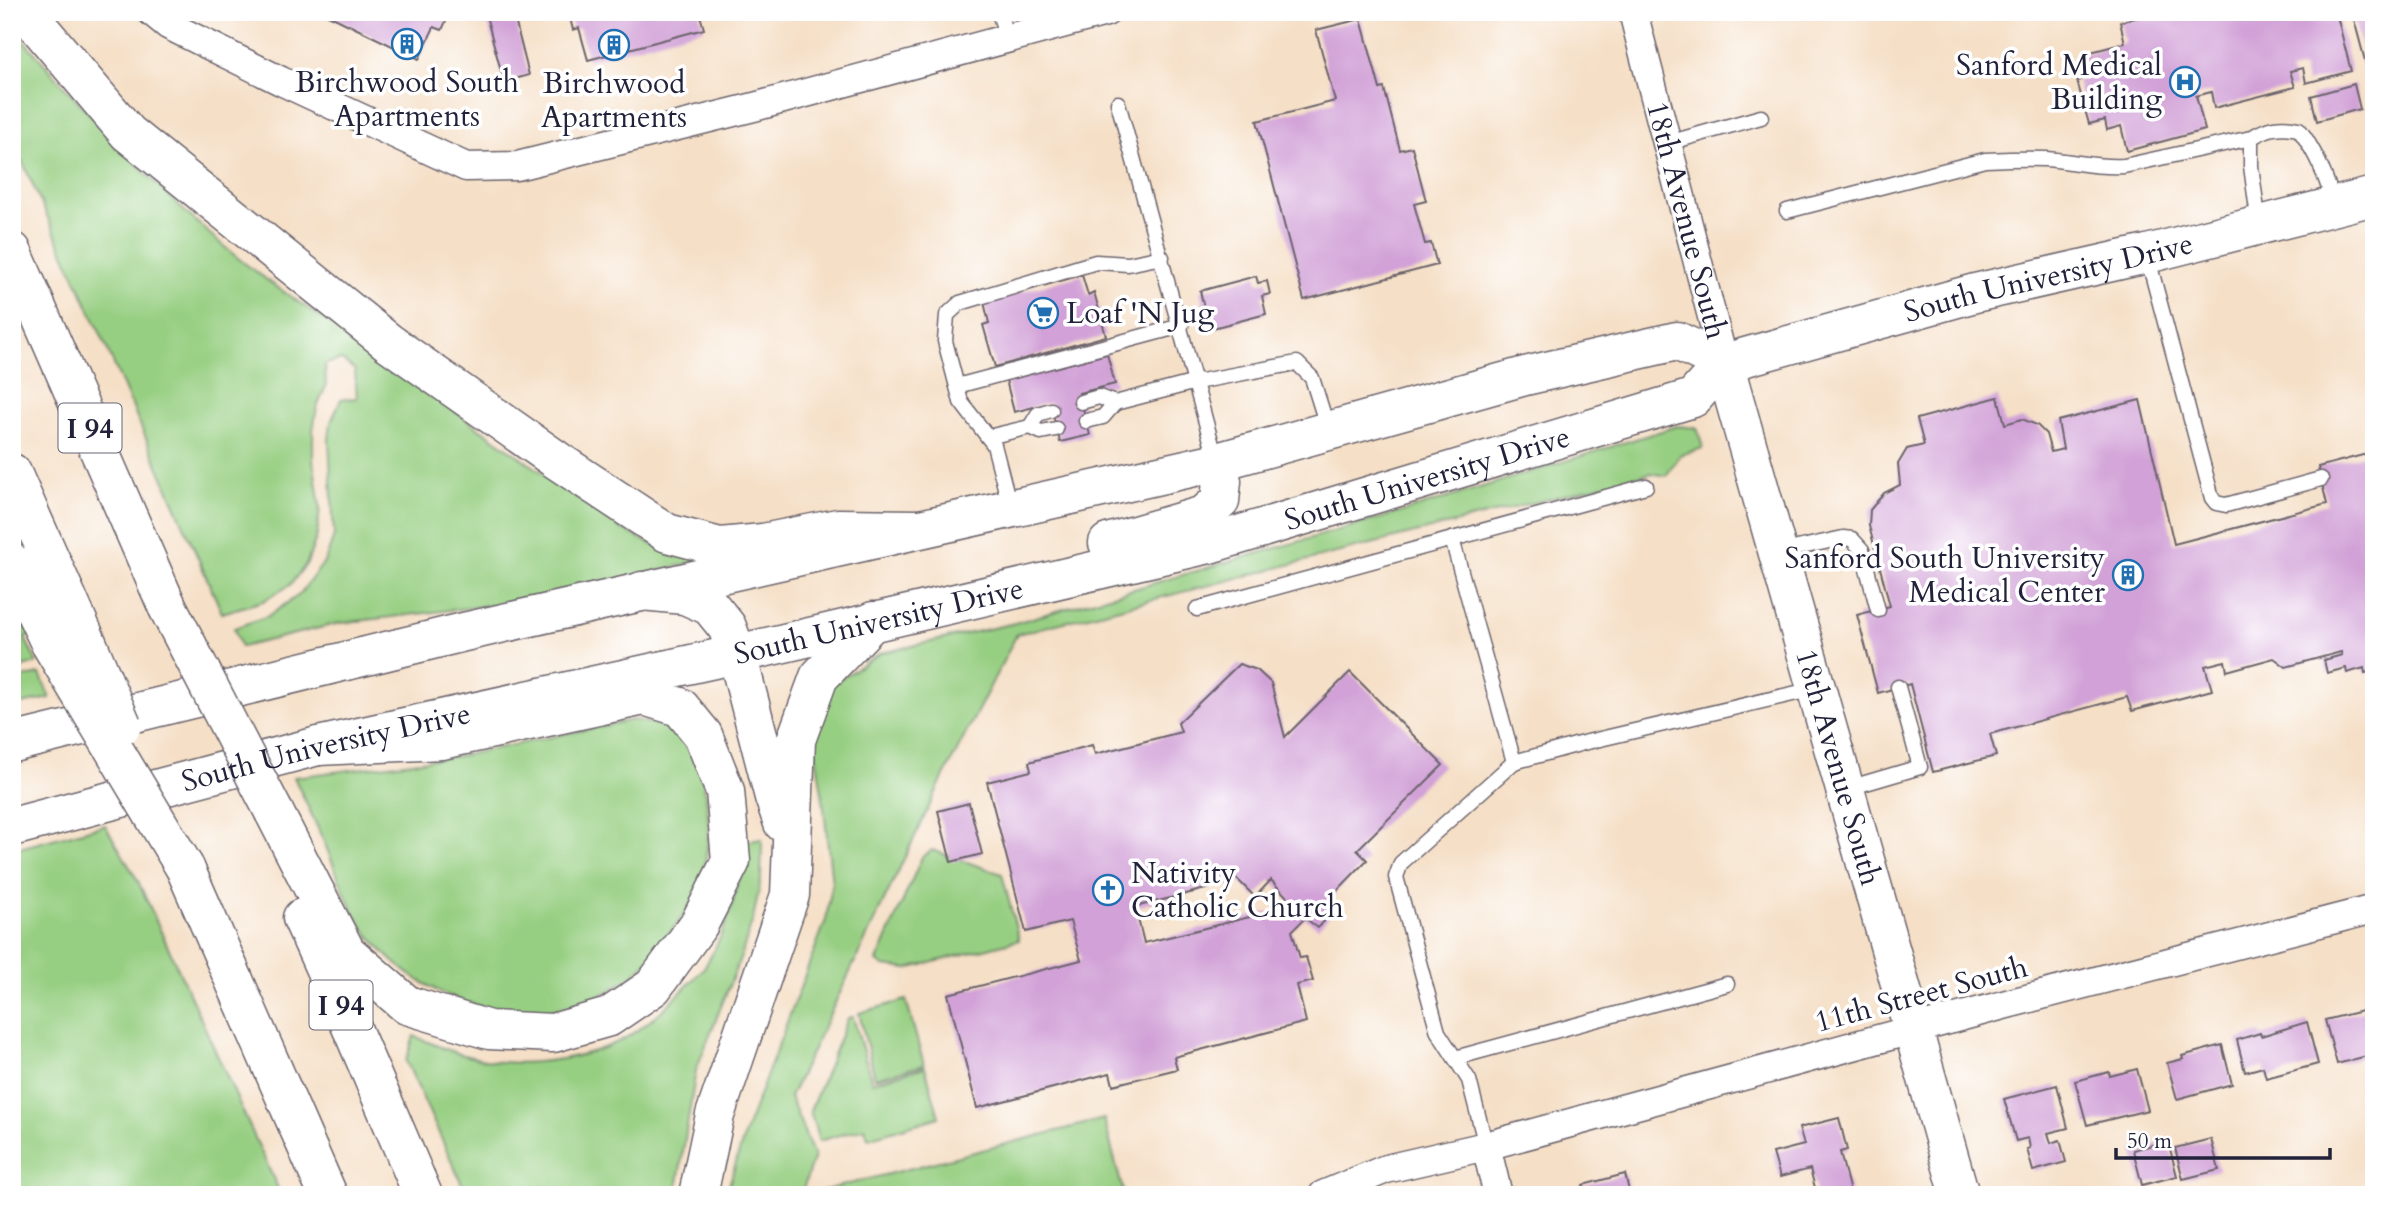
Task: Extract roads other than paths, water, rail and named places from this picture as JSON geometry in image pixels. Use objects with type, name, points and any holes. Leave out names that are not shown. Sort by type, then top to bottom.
[{"type":"main road","points":[[26,12],[128,133],[388,342],[558,461],[667,533],[720,547],[763,543],[838,528],[917,529]]},
{"type":"main road","name":"South University Drive","points":[[12,827],[318,746],[1209,544],[1693,398],[1724,363],[1975,293],[2147,254],[2374,196]]},
{"type":"main road","name":"I 94","points":[[12,251],[167,606],[265,814],[423,1195]]},
{"type":"main road","points":[[12,743],[438,638],[1217,462],[1525,376],[1676,341],[1724,363]]},
{"type":"main road","name":"18th Avenue South","points":[[1724,363],[1960,1195]]},
{"type":"main road","points":[[698,1195],[715,1115],[790,895],[796,740],[819,677],[873,621],[943,595],[1204,515],[1220,501],[1222,481],[1217,462]]},
{"type":"main road","points":[[12,473],[67,638],[185,867],[328,1195]]},
{"type":"main road","points":[[12,563],[67,638]]},
{"type":"main road","points":[[642,592],[685,595],[710,606],[727,627],[737,653],[774,797],[790,845]]},
{"type":"main road","points":[[265,814],[346,952],[407,1005],[489,1030],[553,1033],[609,1017],[653,987],[699,924],[731,861],[725,791],[703,736],[680,707],[644,696],[442,740],[318,746]]},
{"type":"street","points":[[152,12],[168,24],[281,81],[466,167],[517,166],[730,113],[1003,25],[1106,12]]},
{"type":"street","name":"18th Avenue South","points":[[1633,12],[1724,363]]},
{"type":"street","name":"11th Street South","points":[[1323,1195],[1386,1169],[1486,1146],[2374,909]]},
{"type":"street","points":[[1486,1146],[1498,1195]]},
{"type":"lane","points":[[1118,103],[1217,462]]},
{"type":"lane","points":[[1668,143],[1761,117]]},
{"type":"lane","points":[[1787,211],[1985,160],[2039,159],[2105,167],[2123,166],[2251,138],[2262,130],[2281,125],[2299,129],[2323,166],[2335,206]]},
{"type":"lane","points":[[2251,138],[2250,166],[2259,226]]},
{"type":"lane","points":[[2147,254],[2212,498],[2216,503],[2226,505],[2321,479]]},
{"type":"lane","points":[[1010,508],[995,445],[961,402],[945,341],[947,315],[960,303],[1096,262],[1129,264],[1162,257]]},
{"type":"lane","points":[[957,386],[1181,326]]},
{"type":"lane","points":[[1086,421],[1103,417],[1115,403],[1196,382],[1297,363],[1312,378],[1329,431]]},
{"type":"lane","points":[[1081,402],[1099,397],[1115,403]]},
{"type":"lane","points":[[1030,427],[1038,414],[1051,410]]},
{"type":"lane","points":[[988,437],[1030,427],[1041,432],[1056,429]]},
{"type":"lane","points":[[1197,609],[1646,486]]},
{"type":"lane","points":[[1778,552],[1843,538],[1852,539],[1862,550],[1878,610]]},
{"type":"lane","points":[[1452,539],[1514,762]]},
{"type":"lane","points":[[1845,789],[1920,766],[1898,687]]},
{"type":"lane","points":[[1486,1146],[1469,1080],[1438,1032],[1396,877],[1401,863],[1514,762],[1816,688]]},
{"type":"lane","points":[[1455,1058],[1727,984]]},
{"type":"place","name":"Birchwood South Apartments","points":[[407,44]]},
{"type":"place","name":"Birchwood Apartments","points":[[614,45]]},
{"type":"place","name":"Sanford Medical Building","points":[[2185,82]]},
{"type":"place","name":"Loaf 'N Jug","points":[[1043,313]]},
{"type":"place","name":"Sanford South University Medical Center","points":[[2128,575]]},
{"type":"place","name":"Nativity Catholic Church","points":[[1108,890]]}]
